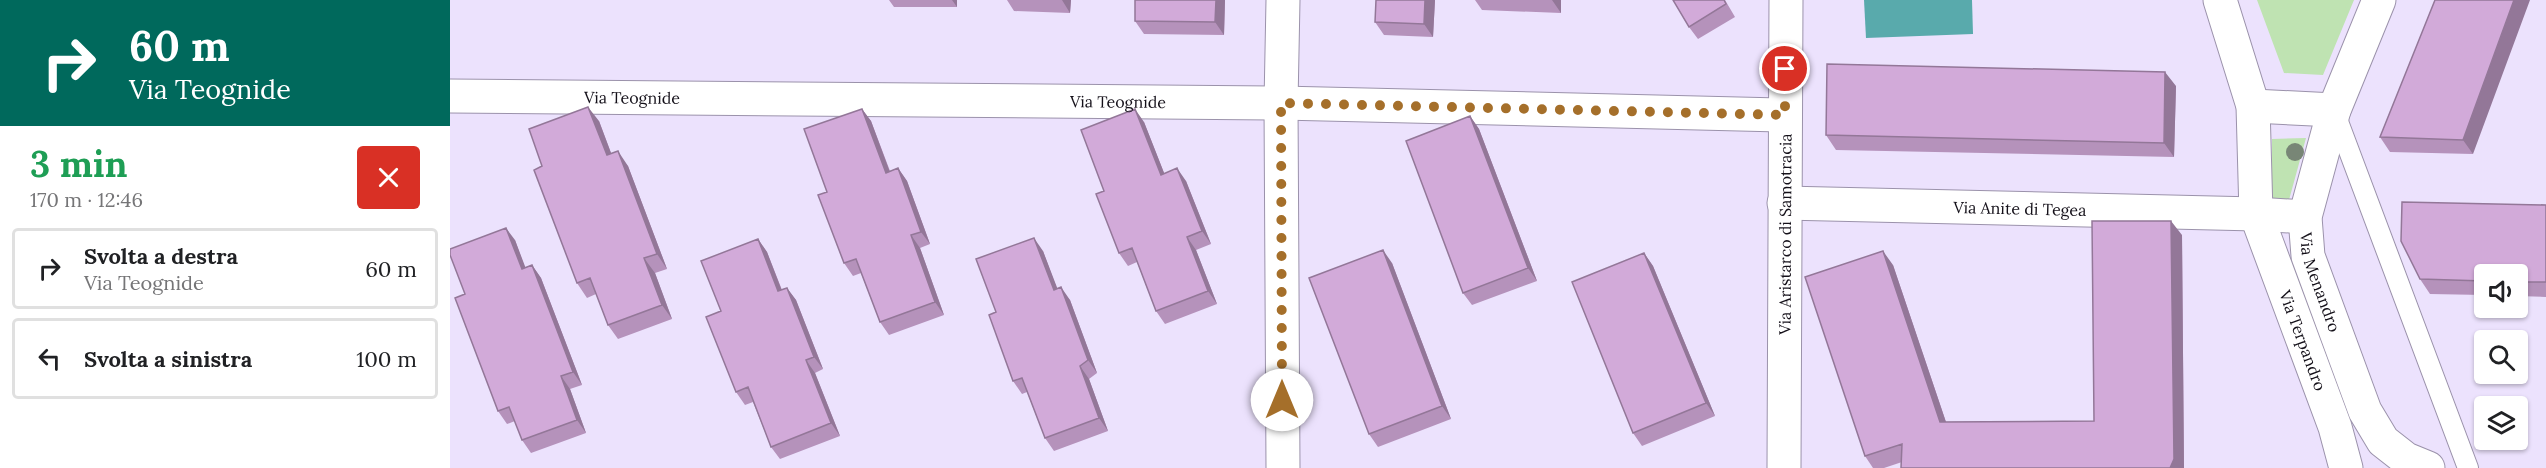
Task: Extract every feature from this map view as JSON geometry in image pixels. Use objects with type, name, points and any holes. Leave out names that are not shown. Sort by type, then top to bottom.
[{"type":"street","points":[[1283,0],[1281,103],[1283,468]]},
{"type":"street","name":"Via Aristarco di Samotracia","points":[[1784,468],[1786,0]]},
{"type":"street","name":"Via Terpandro","points":[[2220,0],[2253,106],[2256,214],[2335,427],[2346,468]]},
{"type":"street","name":"Via Menandro","points":[[2379,0],[2334,110],[2305,217],[2308,256],[2365,411],[2383,441],[2406,459],[2428,468]]},
{"type":"street","name":"Via Teognide","points":[[450,96],[1281,103],[1785,115]]},
{"type":"street","points":[[2253,106],[2334,110]]},
{"type":"street","name":"Via Anite di Tegea","points":[[1784,203],[2256,214]]},
{"type":"street","points":[[2256,214],[2305,217]]},
{"type":"lane","points":[[2334,110],[2468,468]]},
{"type":"shaded area","points":[[1864,0],[1972,0],[1973,34],[1866,38]]},
{"type":"shaded area","points":[[2257,0],[2354,0],[2323,75],[2284,73]]},
{"type":"shaded area","points":[[2306,138],[2289,200],[2272,200],[2272,139]]},
{"type":"building","points":[[1135,0],[1216,0],[1215,22],[1135,21]]},
{"type":"building","points":[[1376,0],[1425,0],[1424,24],[1375,22]]},
{"type":"building","points":[[1673,0],[1724,0],[1726,4],[1689,27]]},
{"type":"building","points":[[2435,0],[2514,0],[2463,140],[2380,137]]},
{"type":"building","points":[[1827,64],[2165,72],[2164,143],[1826,135]]},
{"type":"building","points":[[588,107],[607,155],[618,151],[657,254],[644,258],[662,305],[608,325],[590,278],[577,283],[534,170],[542,166],[529,129]]},
{"type":"building","points":[[862,109],[886,173],[898,168],[921,232],[911,235],[935,302],[880,322],[856,259],[844,263],[818,195],[827,192],[804,129]]},
{"type":"building","points":[[1135,109],[1161,175],[1177,168],[1202,231],[1187,237],[1208,291],[1156,311],[1132,248],[1119,253],[1096,194],[1104,191],[1081,130]]},
{"type":"building","points":[[1470,116],[1528,268],[1463,293],[1406,141]]},
{"type":"building","points":[[2402,202],[2546,205],[2546,282],[2528,282],[2528,264],[2474,264],[2474,281],[2420,279],[2401,241]]},
{"type":"building","points":[[2092,221],[2171,221],[2174,459],[2170,468],[1901,468],[1902,444],[1865,456],[1805,277],[1883,251],[1940,422],[2094,421]]},
{"type":"building","points":[[506,228],[522,269],[532,265],[573,372],[561,376],[577,420],[522,440],[509,407],[498,411],[455,298],[465,294],[450,255],[450,249]]},
{"type":"building","points":[[1034,238],[1054,290],[1061,287],[1088,360],[1080,366],[1099,418],[1045,438],[1022,378],[1013,381],[989,315],[996,312],[976,259]]},
{"type":"building","points":[[758,239],[778,291],[787,288],[814,357],[806,360],[831,423],[771,447],[748,387],[736,392],[706,317],[721,311],[701,261]]},
{"type":"building","points":[[1383,250],[1442,406],[1369,434],[1309,278]]},
{"type":"building","points":[[1644,253],[1706,403],[1633,433],[1572,282]]},
{"type":"route","points":[[1282,400],[1281,103],[1785,115],[1785,69]]}]
